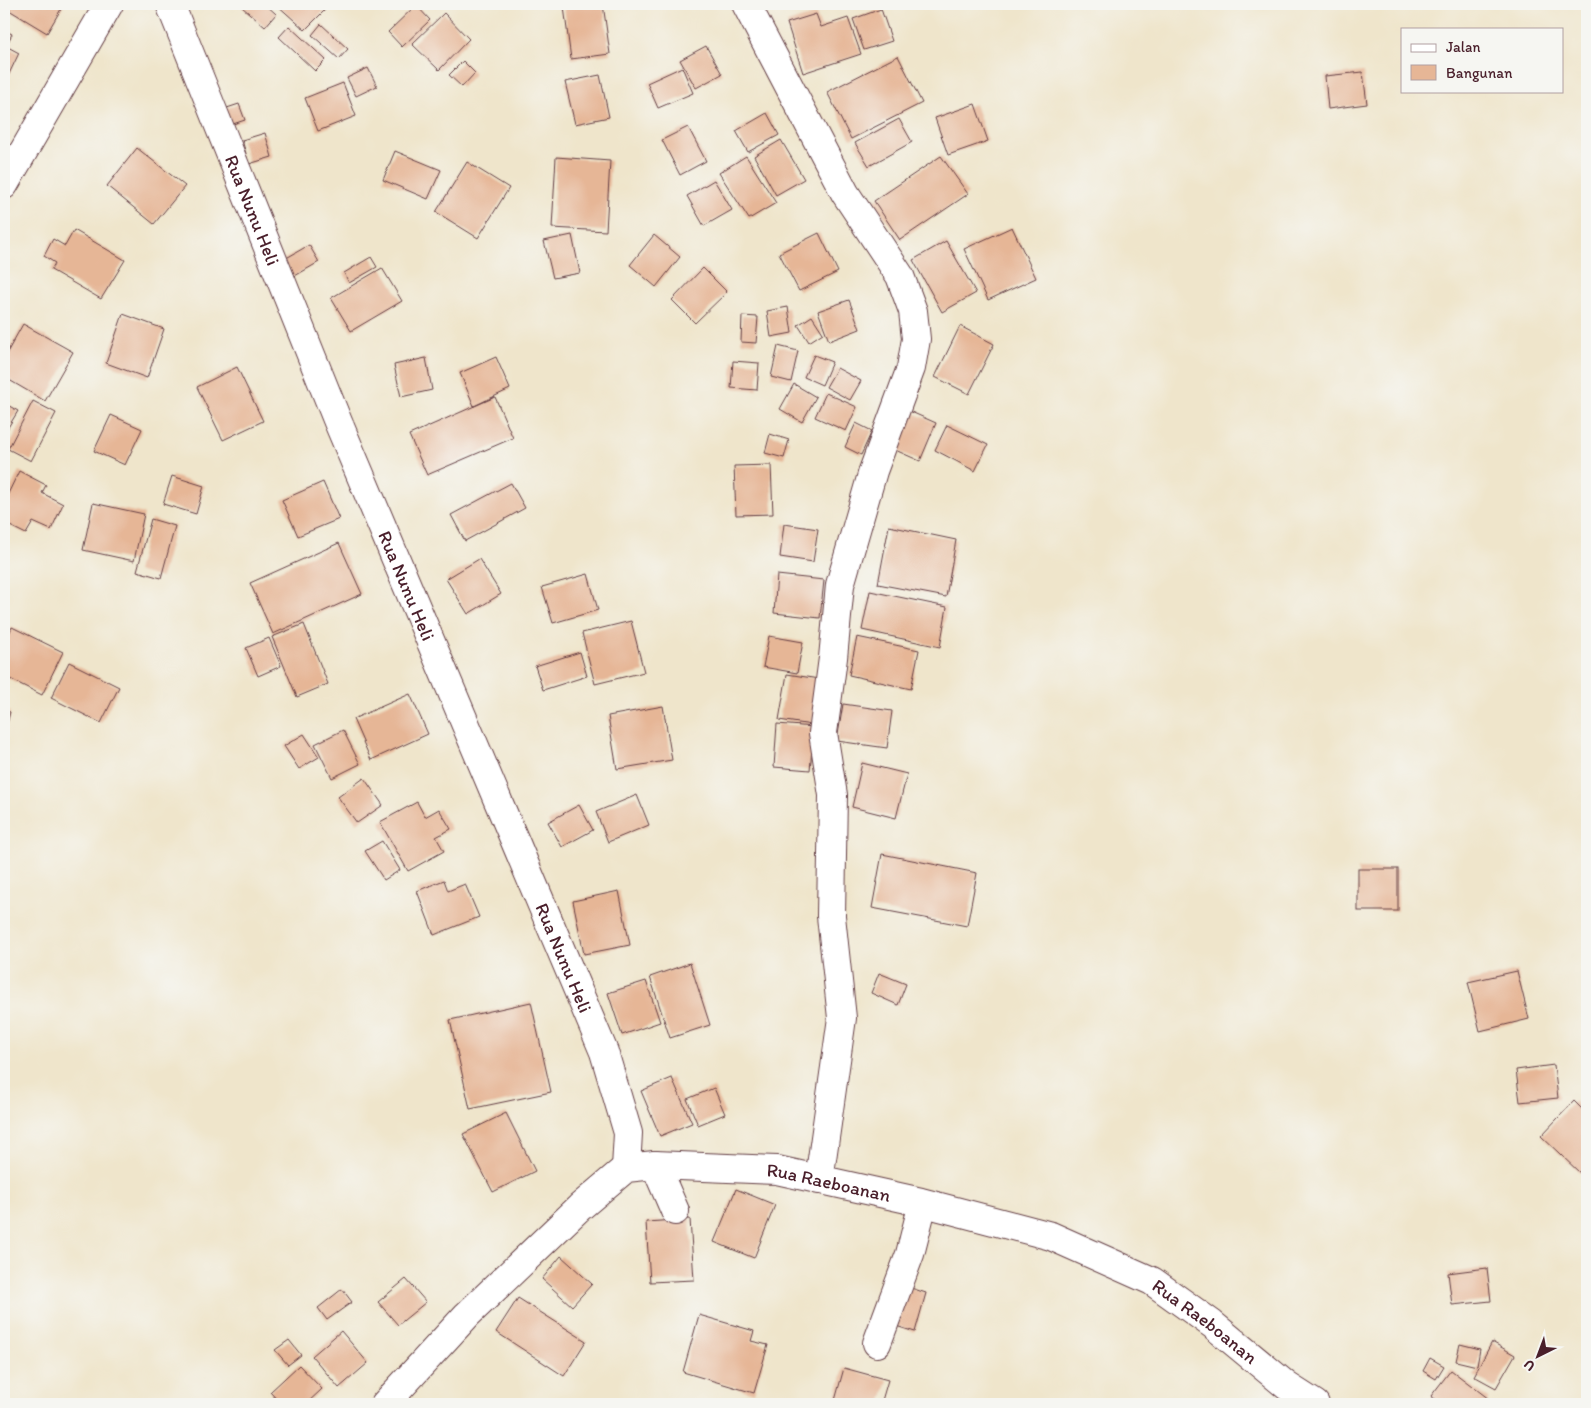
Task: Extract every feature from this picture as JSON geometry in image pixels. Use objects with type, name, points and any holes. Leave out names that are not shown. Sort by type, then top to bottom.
[{"type":"street","points":[[4,185],[109,4]]},
{"type":"street","name":"Rua Nunu Heli","points":[[170,4],[338,422],[604,1052],[628,1133],[626,1168]]},
{"type":"street","points":[[746,4],[845,193],[900,276],[913,311],[916,339],[911,368],[872,471],[840,585],[823,732],[833,795],[831,916],[842,1018],[820,1180]]},
{"type":"street","points":[[655,1165],[675,1211]]},
{"type":"street","name":"Rua Raeboanan","points":[[626,1168],[655,1165],[777,1170],[923,1202],[1051,1236],[1152,1281],[1212,1324],[1287,1386],[1315,1404]]},
{"type":"street","points":[[385,1404],[467,1315],[580,1207],[626,1168]]},
{"type":"street","points":[[877,1343],[910,1254],[923,1202]]},
{"type":"building","points":[[4,4],[64,4],[47,33],[4,7]]},
{"type":"building","points":[[245,4],[265,4],[276,14],[265,27],[242,7]]},
{"type":"building","points":[[276,4],[325,4],[328,7],[305,30]]},
{"type":"building","points":[[603,4],[610,54],[571,59],[564,7]]},
{"type":"building","points":[[416,5],[430,20],[402,47],[388,32]]},
{"type":"building","points":[[881,9],[892,41],[864,50],[853,19]]},
{"type":"building","points":[[444,13],[469,39],[439,70],[412,44]]},
{"type":"building","points":[[816,14],[821,27],[848,18],[861,54],[803,73],[787,23]]},
{"type":"building","points":[[321,24],[348,49],[339,59],[312,35]]},
{"type":"building","points":[[289,26],[326,60],[315,71],[279,37]]},
{"type":"building","points":[[4,30],[12,34],[6,46],[19,53],[8,76],[4,74]]},
{"type":"building","points":[[706,46],[722,74],[696,88],[680,60]]},
{"type":"building","points":[[898,56],[922,103],[851,139],[827,92]]},
{"type":"building","points":[[463,61],[475,73],[462,87],[449,75]]},
{"type":"building","points":[[682,67],[693,93],[658,108],[647,83]]},
{"type":"building","points":[[368,68],[377,86],[356,96],[347,78]]},
{"type":"building","points":[[1363,72],[1367,104],[1328,109],[1325,76]]},
{"type":"building","points":[[600,75],[609,117],[575,124],[565,82]]},
{"type":"building","points":[[343,83],[356,116],[318,131],[305,98]]},
{"type":"building","points":[[239,104],[245,120],[230,125],[224,109]]},
{"type":"building","points":[[975,104],[988,141],[948,155],[935,118]]},
{"type":"building","points":[[767,113],[779,135],[748,152],[736,131]]},
{"type":"building","points":[[899,119],[912,142],[869,166],[855,143]]},
{"type":"building","points":[[688,127],[706,161],[680,175],[662,140]]},
{"type":"building","points":[[265,133],[272,157],[249,164],[242,140]]},
{"type":"building","points":[[781,140],[804,179],[776,195],[754,156]]},
{"type":"building","points":[[137,148],[185,186],[154,224],[107,186]]},
{"type":"building","points":[[395,151],[441,170],[428,199],[383,180]]},
{"type":"building","points":[[746,156],[776,203],[749,219],[719,173]]},
{"type":"building","points":[[941,156],[968,194],[900,240],[874,201]]},
{"type":"building","points":[[556,157],[610,161],[606,231],[552,228]]},
{"type":"building","points":[[467,162],[509,188],[478,238],[436,212]]},
{"type":"building","points":[[714,180],[732,210],[704,226],[687,196]]},
{"type":"building","points":[[1012,227],[1036,278],[988,300],[964,249]]},
{"type":"building","points":[[74,230],[125,260],[101,299],[51,270],[55,263],[44,256],[53,239],[65,246]]},
{"type":"building","points":[[819,233],[838,272],[799,291],[779,253]]},
{"type":"building","points":[[572,235],[580,273],[553,278],[544,241]]},
{"type":"building","points":[[654,235],[680,257],[656,287],[630,265]]},
{"type":"building","points":[[946,241],[976,293],[942,312],[913,260]]},
{"type":"building","points":[[309,245],[319,262],[293,277],[283,260]]},
{"type":"building","points":[[371,257],[377,267],[349,283],[344,273]]},
{"type":"building","points":[[382,268],[402,301],[351,331],[331,298]]},
{"type":"building","points":[[703,268],[727,292],[695,323],[672,300]]},
{"type":"building","points":[[849,300],[860,329],[829,341],[818,311]]},
{"type":"building","points":[[788,307],[792,333],[771,337],[767,311]]},
{"type":"building","points":[[123,314],[164,329],[147,378],[106,363]]},
{"type":"building","points":[[742,316],[758,317],[756,343],[741,342]]},
{"type":"building","points":[[812,316],[823,333],[809,342],[798,325]]},
{"type":"building","points":[[23,324],[73,352],[45,401],[4,377],[4,358]]},
{"type":"building","points":[[960,326],[994,344],[969,394],[935,377]]},
{"type":"building","points":[[778,346],[798,351],[791,382],[771,377]]},
{"type":"building","points":[[814,355],[832,362],[822,385],[804,377]]},
{"type":"building","points":[[496,357],[510,389],[474,406],[460,373]]},
{"type":"building","points":[[426,358],[432,390],[401,397],[394,365]]},
{"type":"building","points":[[733,361],[759,363],[757,390],[731,388]]},
{"type":"building","points":[[237,367],[263,421],[223,440],[197,387]]},
{"type":"building","points":[[837,368],[861,381],[850,400],[826,387]]},
{"type":"building","points":[[794,384],[816,397],[802,422],[780,409]]},
{"type":"building","points":[[826,393],[857,407],[846,431],[815,417]]},
{"type":"building","points":[[495,397],[513,438],[427,475],[409,435]]},
{"type":"building","points":[[33,401],[56,413],[31,461],[8,449]]},
{"type":"building","points":[[4,403],[18,411],[4,434]]},
{"type":"building","points":[[909,411],[936,423],[920,461],[893,449]]},
{"type":"building","points":[[111,415],[142,429],[125,465],[94,451]]},
{"type":"building","points":[[856,423],[872,431],[861,455],[845,447]]},
{"type":"building","points":[[947,425],[988,445],[975,471],[935,450]]},
{"type":"building","points":[[770,434],[789,440],[784,458],[765,453]]},
{"type":"building","points":[[771,465],[773,514],[736,515],[734,466]]},
{"type":"building","points":[[19,471],[46,485],[42,493],[63,504],[51,530],[33,522],[26,534],[4,523],[4,502]]},
{"type":"building","points":[[172,476],[204,486],[196,514],[163,504]]},
{"type":"building","points":[[323,482],[339,519],[298,536],[282,500]]},
{"type":"building","points":[[511,483],[525,508],[465,541],[451,515]]},
{"type":"building","points":[[93,503],[144,514],[134,561],[83,550]]},
{"type":"building","points":[[151,519],[175,526],[161,578],[137,571]]},
{"type":"building","points":[[784,524],[818,529],[813,562],[780,557]]},
{"type":"building","points":[[889,526],[956,540],[946,597],[878,584]]},
{"type":"building","points":[[339,543],[362,594],[273,634],[250,583]]},
{"type":"building","points":[[479,559],[501,594],[468,614],[446,579]]},
{"type":"building","points":[[588,574],[598,610],[553,623],[542,587]]},
{"type":"building","points":[[777,575],[824,580],[820,618],[774,613]]},
{"type":"building","points":[[870,591],[947,607],[940,647],[862,630]]},
{"type":"building","points":[[631,621],[644,672],[595,684],[582,633]]},
{"type":"building","points":[[304,624],[328,684],[297,697],[272,637]]},
{"type":"building","points":[[12,627],[63,652],[42,695],[4,676],[4,645]]},
{"type":"building","points":[[769,636],[803,642],[797,673],[763,667]]},
{"type":"building","points":[[857,637],[919,650],[911,689],[849,675]]},
{"type":"building","points":[[269,638],[281,666],[258,676],[246,648]]},
{"type":"building","points":[[580,652],[587,676],[543,690],[535,666]]},
{"type":"building","points":[[69,662],[119,687],[101,723],[51,698]]},
{"type":"building","points":[[787,674],[819,679],[812,725],[779,720]]},
{"type":"building","points":[[410,694],[428,734],[371,760],[353,719]]},
{"type":"building","points":[[843,704],[892,711],[887,748],[837,741]]},
{"type":"building","points":[[663,706],[672,760],[617,769],[608,716]]},
{"type":"building","points":[[4,710],[10,712],[4,736]]},
{"type":"building","points":[[777,724],[814,727],[810,770],[774,767]]},
{"type":"building","points":[[343,730],[360,764],[332,778],[315,744]]},
{"type":"building","points":[[304,734],[319,757],[299,769],[284,746]]},
{"type":"building","points":[[862,763],[907,774],[896,818],[852,807]]},
{"type":"building","points":[[364,778],[383,805],[357,823],[338,797]]},
{"type":"building","points":[[637,795],[649,825],[608,842],[596,812]]},
{"type":"building","points":[[417,802],[425,817],[439,809],[451,829],[436,837],[444,851],[408,871],[380,822]]},
{"type":"building","points":[[579,805],[593,830],[562,847],[548,822]]},
{"type":"building","points":[[382,841],[400,870],[384,880],[365,851]]},
{"type":"building","points":[[882,854],[977,873],[967,926],[872,908]]},
{"type":"building","points":[[1358,869],[1398,869],[1398,911],[1358,911]]},
{"type":"building","points":[[444,880],[448,891],[465,884],[479,917],[434,935],[417,891]]},
{"type":"building","points":[[619,891],[630,945],[584,954],[573,901]]},
{"type":"building","points":[[690,963],[710,1025],[670,1038],[650,977]]},
{"type":"building","points":[[1517,971],[1529,1019],[1480,1031],[1468,982]]},
{"type":"building","points":[[879,973],[906,984],[898,1005],[871,993]]},
{"type":"building","points":[[646,981],[660,1022],[622,1035],[608,993]]},
{"type":"building","points":[[531,1002],[551,1092],[470,1109],[450,1020]]},
{"type":"building","points":[[1554,1065],[1558,1098],[1520,1102],[1516,1070]]},
{"type":"building","points":[[672,1078],[692,1123],[660,1136],[641,1091]]},
{"type":"building","points":[[714,1088],[725,1114],[698,1125],[687,1099]]},
{"type":"building","points":[[1574,1101],[1587,1114],[1587,1166],[1580,1173],[1541,1136]]},
{"type":"building","points":[[506,1113],[535,1171],[493,1192],[463,1134]]},
{"type":"building","points":[[736,1189],[775,1205],[754,1258],[714,1242]]},
{"type":"building","points":[[690,1219],[694,1280],[650,1282],[646,1222]]},
{"type":"building","points":[[561,1256],[592,1284],[572,1306],[542,1279]]},
{"type":"building","points":[[1487,1268],[1491,1301],[1452,1305],[1448,1273]]},
{"type":"building","points":[[406,1279],[426,1302],[398,1325],[378,1302]]},
{"type":"building","points":[[908,1287],[926,1293],[915,1332],[896,1326]]},
{"type":"building","points":[[342,1289],[352,1302],[327,1320],[318,1308]]},
{"type":"building","points":[[518,1298],[586,1341],[564,1376],[496,1332]]},
{"type":"building","points":[[699,1315],[754,1331],[751,1341],[768,1345],[754,1393],[683,1372]]},
{"type":"building","points":[[341,1331],[368,1363],[339,1388],[312,1356]]},
{"type":"building","points":[[289,1340],[301,1355],[288,1365],[275,1350]]},
{"type":"building","points":[[1492,1342],[1515,1355],[1496,1388],[1474,1376]]},
{"type":"building","points":[[1460,1344],[1480,1349],[1477,1366],[1456,1361]]},
{"type":"building","points":[[1430,1358],[1444,1366],[1436,1379],[1423,1371]]},
{"type":"building","points":[[299,1365],[322,1389],[306,1404],[281,1404],[270,1392]]},
{"type":"building","points":[[844,1368],[888,1380],[881,1404],[834,1404]]},
{"type":"building","points":[[1451,1370],[1489,1399],[1486,1404],[1442,1404],[1431,1396]]}]
